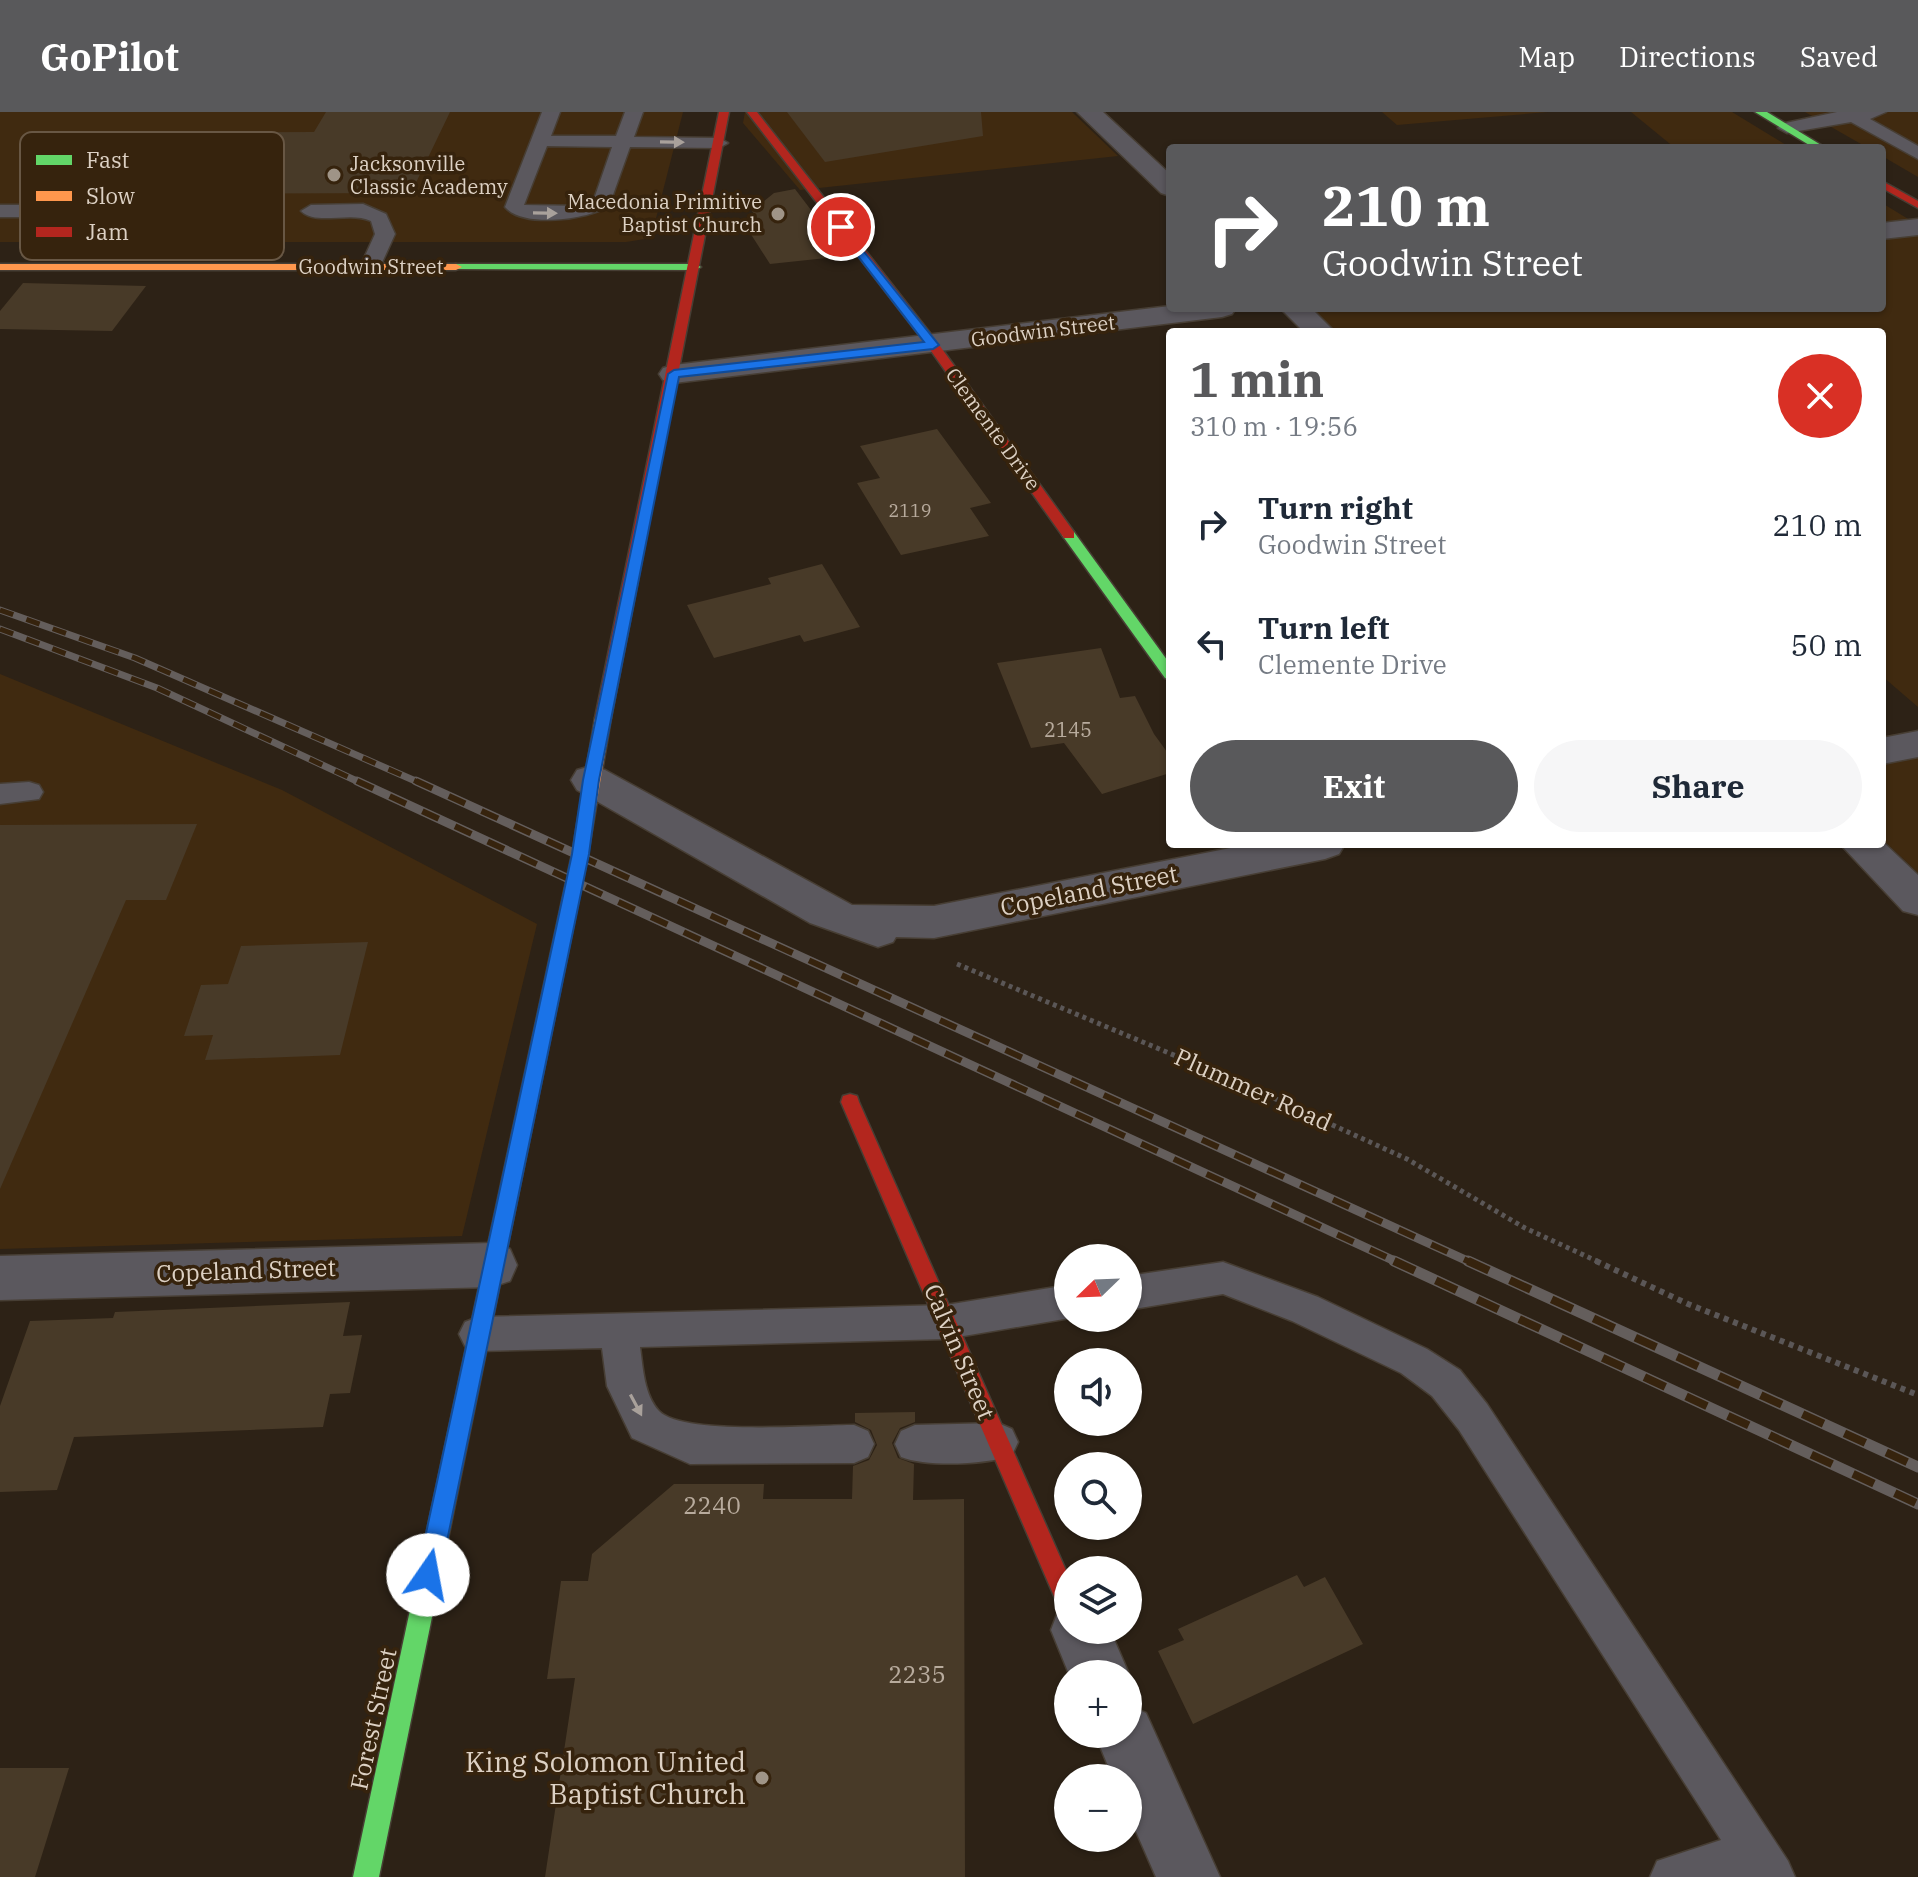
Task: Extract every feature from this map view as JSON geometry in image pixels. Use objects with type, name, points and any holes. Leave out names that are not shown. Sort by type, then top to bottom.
[{"type":"street","name":"Forest Street","points":[[366,1877],[580,854],[591,780],[724,112]]},
{"type":"street","name":"Clemente Drive","points":[[752,112],[933,345],[1166,669]]},
{"type":"street","points":[[1089,112],[1166,184]]},
{"type":"street","points":[[1760,112],[1814,144]]},
{"type":"street","points":[[1886,186],[1918,205]]},
{"type":"street","points":[[1886,231],[1918,227]]},
{"type":"street","name":"Goodwin Street","points":[[0,267],[695,267]]},
{"type":"street","name":"Goodwin Street","points":[[674,374],[1191,312]]},
{"type":"street","points":[[1298,312],[1316,328]]},
{"type":"street","points":[[1886,750],[1918,744]]},
{"type":"street","points":[[591,780],[825,912],[899,940]]},
{"type":"street","name":"Copeland Street","points":[[852,921],[934,922],[1294,848]]},
{"type":"street","points":[[1864,848],[1918,900]]},
{"type":"street","name":"Calvin Street","points":[[850,1102],[1054,1570]]},
{"type":"street","name":"Copeland Street","points":[[0,1278],[492,1265]]},
{"type":"street","points":[[1131,1748],[1188,1877]]},
{"type":"lane","points":[[551,112],[514,207],[525,212],[588,211],[602,202],[634,112]]},
{"type":"lane","points":[[1787,128],[1849,114],[1877,112]]},
{"type":"lane","points":[[1849,114],[1916,152]]},
{"type":"lane","points":[[540,141],[719,143]]},
{"type":"lane","points":[[311,211],[363,210],[379,218],[385,234],[370,267]]},
{"type":"lane","points":[[0,794],[29,792]]},
{"type":"lane","points":[[1142,1291],[1223,1278],[1305,1309],[1414,1361],[1446,1383],[1473,1417],[1764,1865],[1673,1877]]},
{"type":"lane","points":[[478,1334],[946,1322],[1054,1304]]},
{"type":"lane","points":[[619,1330],[626,1386],[646,1425],[690,1445],[854,1444]]},
{"type":"lane","points":[[915,1444],[998,1442]]},
{"type":"path","name":"Plummer Road","points":[[899,940],[1245,1085],[1407,1159],[1525,1228],[1688,1304],[1918,1395]]},
{"type":"shaded area","name":"Jacksonville Classic Academy","points":[[0,112],[683,112],[651,238],[626,242],[284,242],[284,132],[20,132],[20,242],[0,242]]},
{"type":"shaded area","points":[[745,112],[1072,112],[1118,156],[800,190],[743,123]]},
{"type":"shaded area","points":[[1382,112],[1548,112],[1397,125]]},
{"type":"shaded area","points":[[1631,112],[1732,112],[1784,144],[1670,144]]},
{"type":"shaded area","points":[[1805,112],[1918,112],[1918,177],[1886,158],[1886,144],[1861,144]]},
{"type":"shaded area","points":[[1886,205],[1918,225],[1918,707],[1886,679],[1886,328],[1332,328],[1314,312],[1886,312]]},
{"type":"shaded area","points":[[0,674],[282,790],[537,924],[462,1236],[0,1249]]},
{"type":"shaded area","points":[[1918,731],[1918,873],[1886,843],[1886,735]]},
{"type":"building","points":[[326,112],[450,112],[411,193],[284,193],[284,132],[314,132]]},
{"type":"building","points":[[787,112],[981,112],[983,136],[825,162]]},
{"type":"building","points":[[795,189],[824,227],[836,257],[770,264],[745,225],[759,222],[752,211],[774,193]]},
{"type":"building","points":[[23,283],[146,286],[112,331],[0,329],[0,311]]},
{"type":"building","points":[[937,429],[991,503],[970,508],[989,536],[901,555],[857,483],[880,478],[860,446]]},
{"type":"building","points":[[822,564],[860,627],[804,642],[800,635],[714,658],[687,605],[771,584],[768,578]]},
{"type":"building","points":[[1101,648],[1120,698],[1135,696],[1166,750],[1166,774],[1102,794],[1064,743],[1031,748],[997,663]]},
{"type":"building","points":[[197,824],[166,900],[126,900],[0,1189],[0,825]]},
{"type":"building","points":[[368,942],[340,1055],[205,1060],[213,1035],[184,1036],[201,985],[228,984],[241,946]]},
{"type":"building","points":[[350,1302],[343,1336],[362,1335],[350,1393],[330,1394],[323,1427],[74,1437],[57,1490],[0,1492],[0,1406],[30,1321],[113,1318],[115,1312]]},
{"type":"building","name":"King Solomon United Baptist Church","points":[[915,1412],[915,1422],[900,1428],[892,1443],[898,1458],[914,1464],[913,1500],[964,1499],[965,1877],[545,1877],[575,1678],[547,1679],[561,1581],[588,1581],[592,1554],[674,1484],[764,1484],[763,1499],[852,1499],[853,1466],[869,1460],[877,1445],[871,1430],[855,1422],[855,1413]]},
{"type":"building","points":[[1297,1575],[1304,1587],[1325,1577],[1363,1644],[1193,1724],[1158,1651],[1184,1640],[1178,1629]]},
{"type":"building","points":[[0,1768],[69,1768],[35,1877],[0,1877]]},
{"type":"railway","points":[[0,610],[135,658],[420,783]]},
{"type":"railway","points":[[0,629],[157,688],[361,783]]},
{"type":"railway","points":[[357,781],[1399,1263]]},
{"type":"railway","points":[[416,781],[1472,1263]]},
{"type":"railway","points":[[1394,1261],[1918,1504]]},
{"type":"railway","points":[[1468,1261],[1918,1467]]},
{"type":"traffic: fast","points":[[1760,112],[1814,144]]},
{"type":"traffic: fast","points":[[456,267],[695,267]]},
{"type":"traffic: fast","points":[[1069,535],[1166,669]]},
{"type":"traffic: fast","points":[[366,1877],[496,1254]]},
{"type":"traffic: slow","points":[[0,267],[456,267]]},
{"type":"traffic: slow","points":[[496,1254],[580,854],[603,718]]},
{"type":"traffic: jam","points":[[603,718],[724,112]]},
{"type":"traffic: jam","points":[[752,112],[933,345],[1069,535]]},
{"type":"traffic: jam","points":[[1886,186],[1918,205]]},
{"type":"traffic: jam","points":[[850,1102],[1054,1570]]},
{"type":"place","name":"Jacksonville Classic Academy","points":[[334,175]]},
{"type":"place","name":"Macedonia Primitive Baptist Church","points":[[778,214]]},
{"type":"place","name":"King Solomon United Baptist Church","points":[[762,1778]]},
{"type":"route","points":[[428,1575],[580,854],[591,780],[674,374],[933,345],[841,227]]}]
